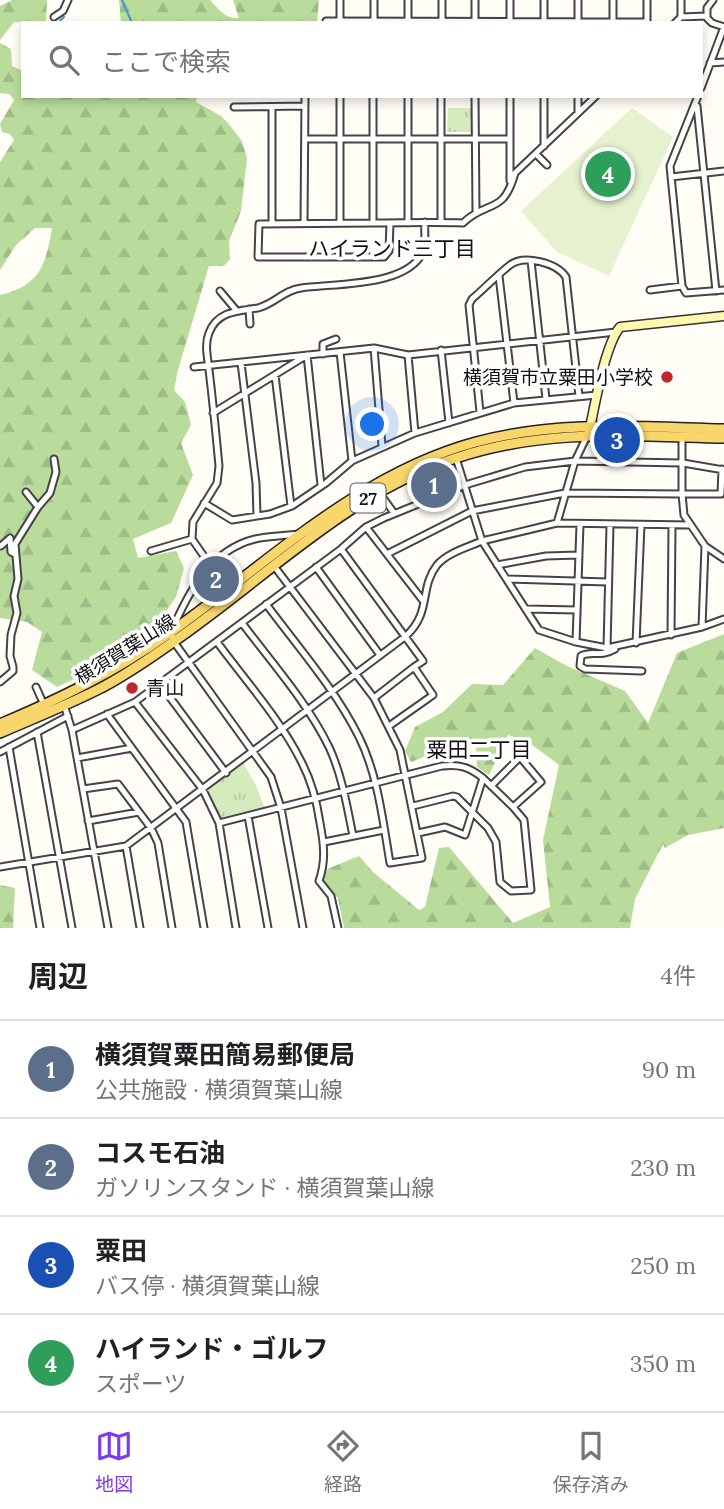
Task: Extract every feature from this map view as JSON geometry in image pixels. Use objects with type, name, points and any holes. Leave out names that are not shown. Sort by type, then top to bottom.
[{"type":"main road","name":"横須賀葉山線","points":[[0,724],[102,677],[172,637],[345,503],[381,481],[455,449],[503,435],[589,430],[724,429]]},
{"type":"main road","name":"横須賀葉山線","points":[[0,733],[99,689],[378,491],[456,458],[536,439],[589,430],[724,438]]},
{"type":"street","points":[[54,17],[63,11],[68,0]]},
{"type":"street","points":[[340,0],[340,21]]},
{"type":"street","points":[[374,0],[374,21]]},
{"type":"street","points":[[408,0],[408,21]]},
{"type":"street","points":[[442,0],[442,21]]},
{"type":"street","points":[[475,0],[475,21]]},
{"type":"street","points":[[510,0],[510,21]]},
{"type":"street","points":[[544,0],[544,21]]},
{"type":"street","points":[[578,21],[579,0]]},
{"type":"street","points":[[613,0],[613,21]]},
{"type":"street","points":[[647,0],[647,21]]},
{"type":"street","points":[[681,0],[681,17]]},
{"type":"street","points":[[703,82],[724,27],[710,22],[707,16],[707,8],[713,0]]},
{"type":"street","points":[[677,21],[681,17],[707,16]]},
{"type":"street","points":[[710,63],[724,62]]},
{"type":"street","points":[[304,98],[304,223]]},
{"type":"street","points":[[340,98],[340,223]]},
{"type":"street","points":[[373,98],[373,223]]},
{"type":"street","points":[[408,98],[408,223]]},
{"type":"street","points":[[441,98],[441,222]]},
{"type":"street","points":[[475,98],[476,211]]},
{"type":"street","points":[[510,98],[510,190]]},
{"type":"street","points":[[544,98],[544,146]]},
{"type":"street","points":[[578,98],[578,113]]},
{"type":"street","points":[[390,223],[390,251],[384,257],[258,257],[258,224],[425,222],[463,223],[476,211],[502,201],[510,190],[515,173],[594,98]]},
{"type":"street","points":[[697,99],[716,291]]},
{"type":"street","points":[[697,99],[670,166],[682,286],[686,293],[724,290]]},
{"type":"street","points":[[234,107],[305,106]]},
{"type":"street","points":[[272,107],[272,223]]},
{"type":"street","points":[[305,139],[510,139]]},
{"type":"street","points":[[536,154],[547,166]]},
{"type":"street","points":[[671,177],[724,171]]},
{"type":"street","points":[[210,565],[192,539],[194,522],[217,483],[219,466],[206,356],[209,330],[218,318],[236,310],[261,307],[298,288],[376,281],[413,264],[424,250],[425,222]]},
{"type":"street","points":[[531,261],[546,399]]},
{"type":"street","points":[[480,412],[469,305],[472,299],[512,263],[539,261],[561,269],[566,277],[579,396]]},
{"type":"street","points":[[499,276],[514,403]]},
{"type":"street","points":[[650,290],[682,286]]},
{"type":"street","points":[[220,291],[236,310]]},
{"type":"street","points":[[248,309],[250,324]]},
{"type":"street","points":[[557,523],[575,461],[589,430],[616,332],[620,327],[724,316]]},
{"type":"street","points":[[194,367],[374,348],[408,355],[616,332]]},
{"type":"street","points":[[323,354],[323,344],[336,339]]},
{"type":"street","points":[[374,348],[382,446]]},
{"type":"street","points":[[441,351],[449,423]]},
{"type":"street","points":[[340,352],[352,461]]},
{"type":"street","points":[[213,413],[307,355]]},
{"type":"street","points":[[307,355],[321,485]]},
{"type":"street","points":[[408,355],[415,433]]},
{"type":"street","points":[[241,363],[256,483],[257,516]]},
{"type":"street","points":[[275,375],[291,506]]},
{"type":"street","points":[[204,503],[232,520],[270,514],[291,506],[352,461],[415,433],[514,403],[597,395]]},
{"type":"street","points":[[682,437],[684,515],[705,546],[724,559]]},
{"type":"street","points":[[456,458],[482,541],[539,631],[607,648],[671,635],[724,619]]},
{"type":"street","points":[[0,680],[13,671],[10,656],[11,635],[17,613],[14,596],[18,579],[15,544],[55,484],[54,459]]},
{"type":"street","points":[[72,730],[135,702],[341,549],[366,527],[394,513],[465,485],[525,467],[575,461],[682,463],[723,469],[721,495],[565,493],[472,511],[387,554]]},
{"type":"street","points":[[378,491],[394,513]]},
{"type":"street","points":[[26,492],[38,507]]},
{"type":"street","points":[[0,867],[126,846],[406,636],[420,619],[431,574],[439,563],[482,541],[557,523],[690,525]]},
{"type":"street","points":[[576,642],[579,524]]},
{"type":"street","points":[[607,648],[610,525]]},
{"type":"street","points":[[636,643],[641,525]]},
{"type":"street","points":[[671,635],[673,526]]},
{"type":"street","points":[[366,527],[425,603]]},
{"type":"street","points":[[303,928],[281,808],[271,777],[172,637],[184,603],[210,565],[232,548],[254,539],[304,533]]},
{"type":"street","points":[[1,546],[10,538],[11,552],[15,554]]},
{"type":"street","points":[[151,551],[192,539]]},
{"type":"street","points":[[702,627],[705,546]]},
{"type":"street","points":[[341,549],[423,661],[374,698]]},
{"type":"street","points":[[497,565],[545,556],[578,555]]},
{"type":"street","points":[[266,604],[332,692],[360,739],[375,783],[390,863],[422,858],[407,775],[389,726],[374,698],[274,566]]},
{"type":"street","points":[[316,567],[380,655]]},
{"type":"street","points":[[507,579],[608,582]]},
{"type":"street","points":[[527,610],[577,610]]},
{"type":"street","points":[[242,623],[307,710],[329,748],[344,791],[353,836]]},
{"type":"street","points":[[217,642],[282,730],[302,762],[316,799],[324,842],[325,863],[319,881],[331,896],[338,928]]},
{"type":"street","points":[[621,646],[603,655],[581,656],[580,666],[585,669],[642,671]]},
{"type":"street","points":[[389,726],[433,695],[414,667]]},
{"type":"street","points":[[160,684],[226,773]]},
{"type":"street","points":[[36,687],[44,705]]},
{"type":"street","points":[[135,702],[203,790],[219,823],[236,928]]},
{"type":"street","points":[[64,705],[72,730],[108,928]]},
{"type":"street","points":[[107,714],[186,822],[204,928]]},
{"type":"street","points":[[0,752],[68,716]]},
{"type":"street","points":[[37,732],[72,928]]},
{"type":"street","points":[[9,747],[40,928]]},
{"type":"street","points":[[77,758],[132,748]]},
{"type":"street","points":[[491,786],[520,757],[541,782],[513,807]]},
{"type":"street","points":[[219,823],[459,764],[471,768],[483,778],[524,820],[531,890],[511,891],[500,883],[496,842],[488,828],[453,796],[413,806]]},
{"type":"street","points":[[418,833],[445,827],[465,835],[483,778]]},
{"type":"street","points":[[83,789],[118,784],[152,828],[158,843],[172,928]]},
{"type":"street","points":[[88,821],[139,812]]},
{"type":"street","points":[[248,816],[268,928]]},
{"type":"street","points":[[324,842],[384,830]]},
{"type":"street","points":[[126,846],[140,928]]},
{"type":"green space","points":[[12,0],[47,0],[46,21],[14,22],[0,40],[0,6]]},
{"type":"green space","points":[[119,0],[210,0],[223,13],[239,18],[233,0],[319,0],[317,21],[121,21]]},
{"type":"green space","points":[[0,43],[11,49],[12,66],[21,70],[21,98],[197,98],[196,102],[228,123],[242,141],[247,158],[241,211],[229,241],[230,259],[224,266],[209,266],[174,390],[185,402],[191,425],[181,443],[193,475],[171,523],[133,539],[138,558],[176,551],[184,568],[176,597],[155,627],[102,666],[57,687],[32,670],[42,632],[27,622],[0,618],[0,295],[24,286],[39,272],[52,228],[35,228],[16,245],[0,270],[0,162],[14,140],[10,134],[2,132],[0,124],[14,100],[9,94],[0,93]]},
{"type":"green space","points":[[448,108],[472,108],[472,132],[447,132]]},
{"type":"green space","points":[[632,108],[673,137],[609,276],[557,252],[521,211]]},
{"type":"green space","points":[[724,634],[724,828],[688,835],[665,848],[663,844],[635,899],[630,928],[344,928],[338,898],[323,882],[327,869],[359,856],[373,872],[419,910],[425,907],[439,848],[449,847],[513,923],[550,907],[543,840],[559,765],[527,741],[508,735],[489,775],[477,767],[476,745],[461,743],[411,762],[405,751],[415,727],[443,712],[472,684],[503,685],[535,648],[565,665],[625,691],[648,723],[677,653]]},
{"type":"green space","points":[[243,763],[256,785],[265,809],[222,819],[208,789]]},
{"type":"green space","points":[[0,885],[15,888],[13,928],[0,928]]},
{"type":"waterway","points":[[122,0],[131,21]]},
{"type":"waterway","points":[[60,21],[64,17]]},
{"type":"place","name":"ハイランド・ゴルフ","points":[[608,174]]},
{"type":"place","name":"横須賀市立粟田小学校","points":[[667,377]]},
{"type":"place","name":"粟田","points":[[617,440]]},
{"type":"place","name":"横須賀粟田簡易郵便局","points":[[434,485]]},
{"type":"place","name":"コスモ石油","points":[[216,579]]},
{"type":"place","name":"青山","points":[[132,688]]},
{"type":"district","name":"ハイランド三丁目","points":[[392,248]]},
{"type":"district","name":"粟田二丁目","points":[[479,749]]}]
